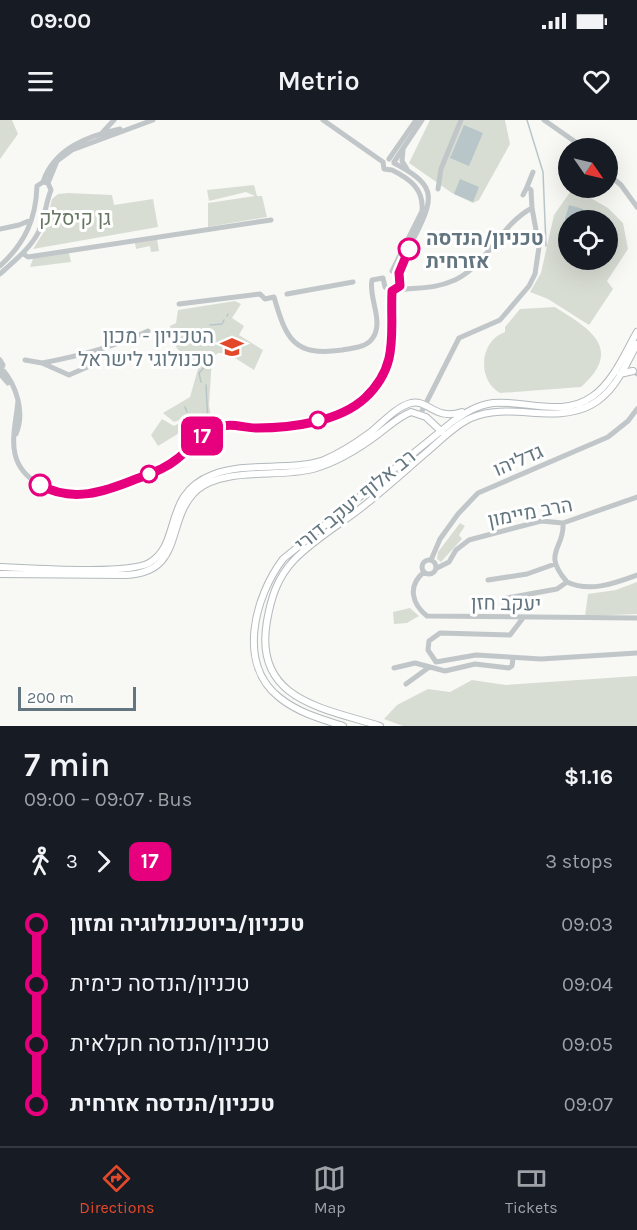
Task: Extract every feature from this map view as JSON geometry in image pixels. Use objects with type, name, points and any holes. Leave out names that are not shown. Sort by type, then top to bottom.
[{"type":"main road","name":"רב אלוף יעקב דורי","points":[[343,726],[291,706],[269,687],[262,675],[255,649],[260,601],[270,578],[291,551],[358,500],[447,425],[471,409],[499,403],[552,408],[579,403],[629,369],[637,332]]},
{"type":"main road","points":[[629,369],[628,359],[637,344]]},
{"type":"main road","name":"רב אלוף יעקב דורי","points":[[380,726],[308,704],[286,691],[271,669],[264,640],[270,601],[280,578],[295,559],[469,419],[490,412],[551,414],[577,411],[599,400],[620,375],[629,369]]},
{"type":"main road","points":[[0,567],[140,567],[160,554],[166,543],[177,506],[189,490],[201,480],[224,472],[289,467],[324,460],[356,443],[406,405],[417,403],[426,406],[447,425],[448,434],[440,431],[423,415],[411,412],[355,451],[326,465],[297,472],[223,478],[205,485],[185,505],[166,556],[146,572],[126,575],[0,574]]},
{"type":"main road","points":[[434,411],[451,415],[471,409]]},
{"type":"main road","points":[[423,415],[431,429],[430,440]]},
{"type":"street","points":[[0,266],[26,234],[39,195],[37,186],[45,183],[62,157],[111,133],[115,120]]},
{"type":"street","points":[[99,135],[115,120]]},
{"type":"street","points":[[45,183],[49,167],[60,154],[99,135],[153,120]]},
{"type":"street","points":[[323,120],[390,163],[420,192],[422,211],[395,272]]},
{"type":"street","points":[[390,163],[416,120]]},
{"type":"street","points":[[390,163],[422,120]]},
{"type":"street","points":[[438,189],[441,169],[461,120]]},
{"type":"street","points":[[544,120],[570,138]]},
{"type":"street","points":[[179,303],[241,295],[260,294],[266,299],[274,297],[291,341],[311,352],[363,346],[372,339],[377,327],[371,282],[395,272],[430,200],[427,190],[402,161],[404,146]]},
{"type":"street","points":[[390,163],[408,170]]},
{"type":"street","points":[[523,195],[532,172]]},
{"type":"street","points":[[618,182],[637,207]]},
{"type":"street","points":[[0,274],[35,238],[42,221],[47,196],[51,190],[45,183]]},
{"type":"street","points":[[423,415],[459,338],[500,320],[529,286],[535,274],[539,247],[531,190],[527,187]]},
{"type":"street","points":[[39,195],[47,196]]},
{"type":"street","points":[[383,278],[385,287],[395,290],[431,288],[455,280],[471,270],[518,218],[532,208]]},
{"type":"street","points":[[0,229],[31,219]]},
{"type":"street","points":[[25,255],[28,257],[271,220]]},
{"type":"street","points":[[14,226],[22,228],[26,234]]},
{"type":"street","points":[[395,272],[400,280],[415,288]]},
{"type":"street","points":[[0,360],[1,372],[18,400],[14,450],[18,463],[33,481],[59,494],[78,495],[117,487],[165,468],[214,428],[227,424],[256,428],[290,425],[342,412],[365,398],[389,362],[394,340],[395,290],[400,280]]},
{"type":"street","points":[[287,294],[352,282]]},
{"type":"street","points":[[42,363],[88,354],[127,342],[148,331]]},
{"type":"street","points":[[25,360],[42,363],[69,375],[92,365],[88,354]]},
{"type":"street","name":"גדליהו","points":[[424,572],[423,564],[431,560],[440,539],[458,514],[478,493],[608,437],[628,421],[637,408]]},
{"type":"street","name":"הרב מיימון","points":[[437,567],[449,562],[456,550],[469,540],[541,521],[563,523],[637,497]]},
{"type":"street","points":[[563,523],[556,547],[555,564],[567,582],[581,587],[596,586],[611,584],[637,575]]},
{"type":"street","points":[[424,572],[431,575],[437,567],[431,560]]},
{"type":"street","points":[[488,580],[527,574],[555,564]]},
{"type":"street","name":"יעקב חזן","points":[[424,572],[414,583],[413,596],[417,607],[427,616],[637,618]]},
{"type":"street","points":[[502,599],[557,588],[567,582]]},
{"type":"street","points":[[523,618],[510,635],[440,633],[429,641],[428,650],[436,663],[476,655],[542,659],[637,653]]},
{"type":"street","points":[[394,668],[415,663],[445,671],[475,664],[509,668],[512,666],[513,657]]},
{"type":"street","points":[[406,684],[428,668]]},
{"type":"green space","points":[[0,120],[12,120],[18,134],[0,159]]},
{"type":"green space","points":[[430,120],[505,120],[510,144],[479,200],[473,203],[452,193],[409,163]]},
{"type":"green space","points":[[254,185],[257,196],[262,196],[267,217],[208,227],[208,203],[255,196],[246,192],[209,201],[207,190]]},
{"type":"green space","name":"גן קיסלק","points":[[58,194],[112,195],[114,205],[153,199],[158,227],[33,249],[45,230],[52,199]]},
{"type":"green space","points":[[566,198],[590,198],[610,210],[558,210],[558,270],[614,270],[607,281],[613,289],[589,325],[548,299],[530,292],[541,273],[554,215]]},
{"type":"green space","points":[[618,218],[623,223],[628,249],[618,264]]},
{"type":"green space","points":[[157,239],[159,251],[151,252],[150,246],[136,249],[135,243]]},
{"type":"green space","points":[[68,249],[71,262],[30,267],[34,256]]},
{"type":"green space","points":[[235,301],[241,304],[232,318],[244,326],[239,335],[263,350],[254,370],[227,353],[218,353],[212,358],[209,405],[212,423],[200,432],[184,418],[174,422],[163,413],[190,397],[200,362],[179,350],[170,326],[176,323],[178,310]]},
{"type":"green space","points":[[555,307],[579,323],[597,340],[601,350],[600,361],[594,373],[581,387],[500,393],[487,379],[485,370],[484,361],[490,344],[505,332],[505,327],[520,309]]},
{"type":"green space","points":[[162,419],[174,426],[181,422],[189,427],[158,446],[151,435]]},
{"type":"green space","points":[[460,523],[465,526],[459,535],[462,539],[441,562],[437,559],[438,552]]},
{"type":"green space","points":[[637,582],[637,614],[585,616],[588,594],[616,590]]},
{"type":"green space","points":[[410,608],[419,616],[407,623],[394,624],[393,612]]},
{"type":"green space","points":[[637,676],[637,726],[403,726],[384,719],[397,705],[428,689],[450,692],[472,680],[506,685]]},
{"type":"shaded area","points":[[464,125],[483,133],[469,166],[450,158]]},
{"type":"shaded area","points":[[460,179],[479,187],[473,202],[454,194]]},
{"type":"shaded area","points":[[569,205],[583,209],[583,210],[568,210]]},
{"type":"waterway","points":[[527,120],[543,172],[546,246]]},
{"type":"waterway","points":[[210,325],[222,324],[224,320]]},
{"type":"waterway","points":[[208,330],[208,339]]},
{"type":"waterway","points":[[201,382],[199,373],[208,363]]},
{"type":"waterway","points":[[194,423],[200,427],[208,423],[206,385]]},
{"type":"waterway","points":[[185,407],[187,412]]},
{"type":"waterway","points":[[212,437],[215,440]]},
{"type":"bus line","name":"17","points":[[40,485],[59,494],[93,494],[165,468],[214,428],[227,424],[256,428],[320,420],[342,412],[365,398],[389,362],[394,340],[392,291],[397,290],[400,286],[399,273],[409,249]]},
{"type":"place","name":"טכניון/הנדסה אזרחית","points":[[409,249]]},
{"type":"place","name":"הטכניון - מכון טכנולוגי לישראל","points":[[232,347]]}]
